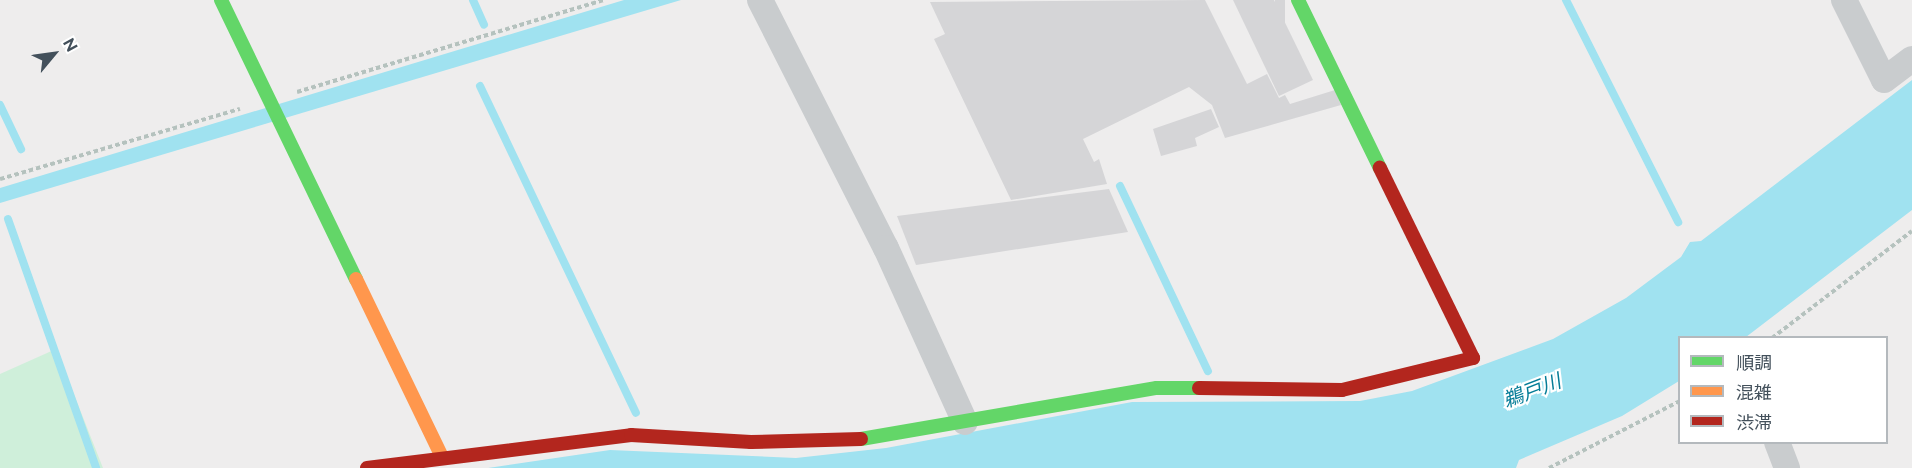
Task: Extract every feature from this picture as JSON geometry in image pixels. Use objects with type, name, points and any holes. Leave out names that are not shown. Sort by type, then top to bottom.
[{"type":"street","points":[[221,0],[442,457]]},
{"type":"street","points":[[760,0],[886,248],[965,422]]},
{"type":"street","points":[[367,468],[631,435],[751,442],[882,438],[1157,388],[1342,390],[1473,358],[1298,0]]},
{"type":"street","points":[[1844,0],[1884,80],[1912,59]]},
{"type":"street","points":[[1778,444],[1787,468]]},
{"type":"path","points":[[0,179],[603,0]]},
{"type":"path","points":[[1775,336],[1912,231]]},
{"type":"path","points":[[1549,468],[1678,402]]},
{"type":"green space","points":[[56,349],[103,468],[0,468],[0,374]]},
{"type":"water","points":[[624,0],[681,0],[0,203],[0,188]]},
{"type":"water","name":"鵜戸川","points":[[1912,80],[1912,210],[1747,336],[1678,336],[1678,382],[1622,416],[1519,460],[1516,468],[488,468],[610,450],[796,458],[886,448],[1132,402],[1360,401],[1412,391],[1553,339],[1626,298],[1681,257],[1690,242],[1701,241]]},
{"type":"building","points":[[1205,0],[1247,84],[1267,74],[1279,98],[1285,95],[1290,104],[1335,90],[1341,105],[1225,138],[1212,105],[1189,87],[1083,139],[1094,162],[1099,159],[1107,184],[1011,200],[934,39],[945,34],[930,2]]},
{"type":"building","points":[[1233,0],[1274,0],[1313,80],[1279,96]]},
{"type":"building","points":[[1275,0],[1285,0],[1285,88],[1275,88]]},
{"type":"building","points":[[1211,109],[1219,127],[1195,138],[1197,146],[1161,156],[1153,129]]},
{"type":"building","points":[[1109,189],[1128,232],[916,265],[897,216]]},
{"type":"waterway","points":[[473,0],[484,25]]},
{"type":"waterway","points":[[1566,0],[1678,222]]},
{"type":"waterway","points":[[480,86],[636,413]]},
{"type":"waterway","points":[[0,105],[21,149]]},
{"type":"waterway","points":[[1120,186],[1208,371]]},
{"type":"waterway","points":[[8,219],[96,468]]},
{"type":"traffic: fast","points":[[221,0],[356,279]]},
{"type":"traffic: fast","points":[[1298,0],[1380,168]]},
{"type":"traffic: fast","points":[[861,439],[1157,388],[1199,388]]},
{"type":"traffic: slow","points":[[356,279],[442,457]]},
{"type":"traffic: jam","points":[[1199,388],[1342,390],[1473,358],[1380,168]]},
{"type":"traffic: jam","points":[[367,468],[631,435],[751,442],[861,439]]}]
